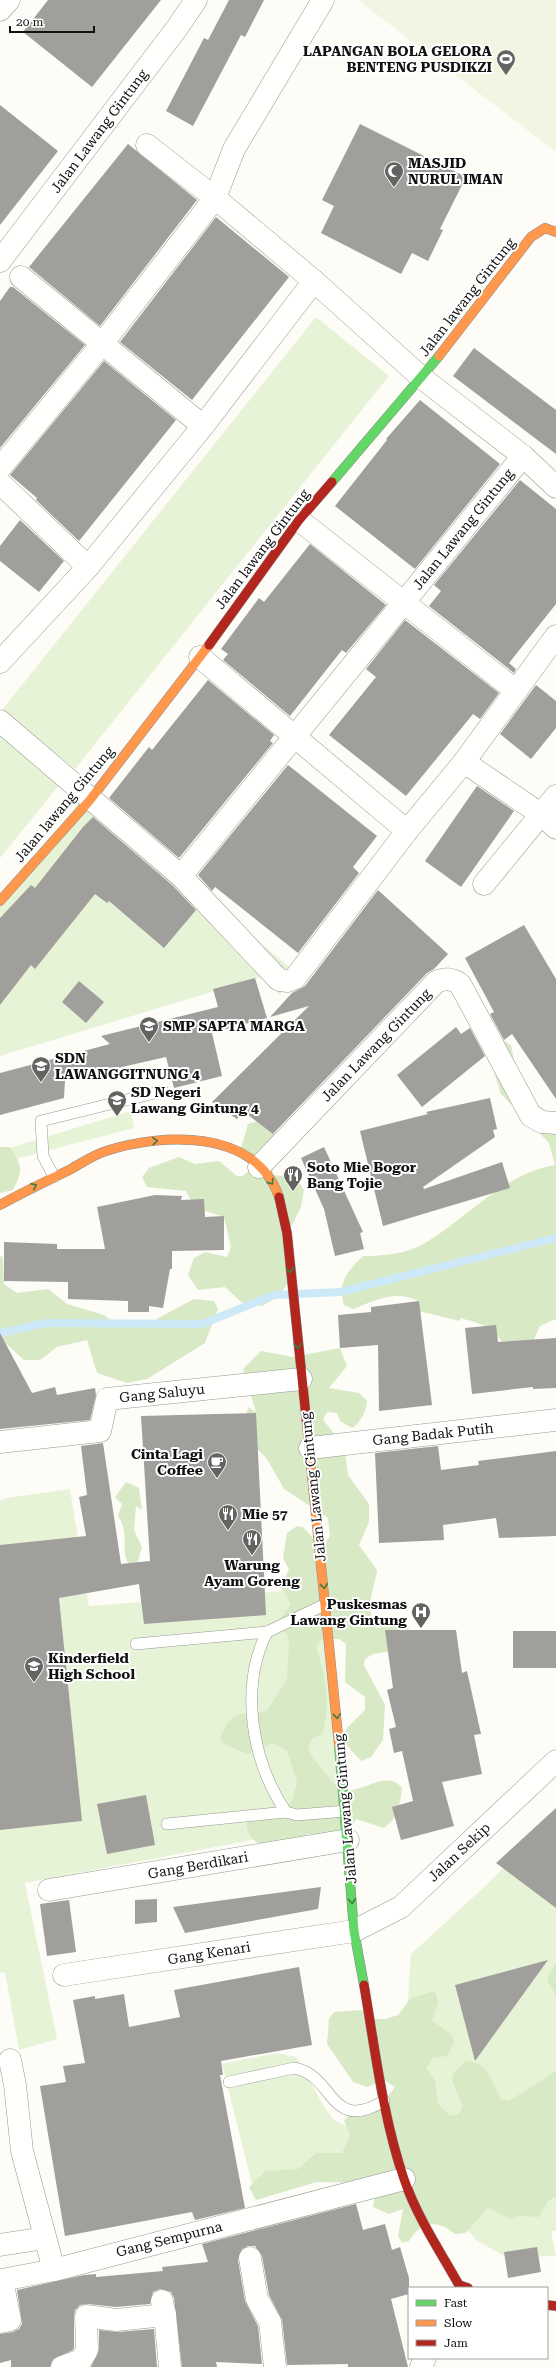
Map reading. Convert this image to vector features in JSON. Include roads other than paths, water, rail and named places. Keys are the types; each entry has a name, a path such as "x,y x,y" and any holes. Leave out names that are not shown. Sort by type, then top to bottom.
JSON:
{"main road":[{"name":"Jalan lawang Gintung","path":"0,901 90,800 200,656 299,520 422,378 531,237 545,228 556,232"},
{"name":"Jalan Lawang Gintung","path":"0,1205 105,1151 138,1143 176,1139 208,1142 232,1148 259,1167 273,1184 288,1233 301,1379 310,1448 346,1811 354,1931 384,2101 404,2179 418,2212 461,2287"}],"street":[{"path":"0,10 9,0"},
{"name":"Jalan Lawang Gintung","path":"0,261 177,28 196,0"},
{"path":"0,468 102,344 214,198 234,149 324,0"},
{"name":"Jalan Lawang Gintung","path":"147,145 214,198 314,281 422,378 523,456 556,487"},
{"path":"21,277 203,426"},
{"path":"0,662 88,567 203,426 314,281"},
{"name":"Jalan Lawang Gintung","path":"181,876 523,456"},
{"path":"0,483 88,567"},
{"name":"Jalan Lawang Gintung","path":"299,520 515,690"},
{"name":"Jalan Lawang Gintung","path":"0,721 90,800 181,876 279,980 288,981 295,978 407,831 464,762 515,690 553,648"},
{"path":"200,656 407,831"},
{"path":"464,762 549,822"},
{"path":"484,884 549,822 556,796"},
{"name":"Jalan Lawang Gintung","path":"259,1167 436,982 444,979 453,980 460,984 531,1116 542,1122 556,1123"},
{"name":"Gang Saluyu","path":"0,1442 100,1431 107,1399 301,1379"},
{"name":"Gang Badak Putih","path":"310,1448 556,1420"},
{"name":"Jalan Sekip","path":"354,1931 401,1906 556,1761"},
{"name":"Gang Berdikari","path":"49,1890 348,1840"},
{"name":"Gang Kenari","path":"64,1975 354,1931"},
{"path":"10,2060 22,2151 54,2270"},
{"name":"Gang Sempurna","path":"0,2322 10,2320 2,2280 54,2270 404,2179"},
{"path":"0,2245 45,2238"},
{"path":"250,2258 257,2299 270,2322 275,2367"},
{"path":"62,2367 81,2360 87,2350 86,2316 116,2320 163,2308 170,2367"}],"lane":[{"path":"54,1177 44,1156 41,1121 163,1091"},
{"path":"136,1644 267,1632 326,1604"},
{"path":"267,1632 254,1669 254,1732 269,1782 286,1812"},
{"path":"167,1824 286,1812 297,1815 346,1811"},
{"path":"229,2082 294,2068 305,2070 314,2076 334,2101 346,2109 360,2112 384,2101"}],"waterway":[{"path":"0,1333 46,1323 202,1324 274,1295 340,1292 556,1238"}],"place":[{"name":"LAPANGAN BOLA GELORA BENTENG PUSDIKZI","path":"506,76"},
{"name":"MASJID NURUL IMAN","path":"394,188"},
{"name":"SMP SAPTA MARGA","path":"149,1043"},
{"name":"SDN LAWANGGITNUNG 4","path":"41,1083"},
{"name":"SD Negeri Lawang Gintung 4","path":"117,1117"},
{"name":"Soto Mie Bogor Bang Tojie","path":"293,1192"},
{"name":"Cinta Lagi Coffee","path":"217,1479"},
{"name":"Mie 57","path":"228,1531"},
{"name":"Warung Ayam Goreng","path":"252,1556"},
{"name":"Puskesmas Lawang Gintung","path":"421,1629"},
{"name":"Kinderfield High School","path":"34,1683"}]}
